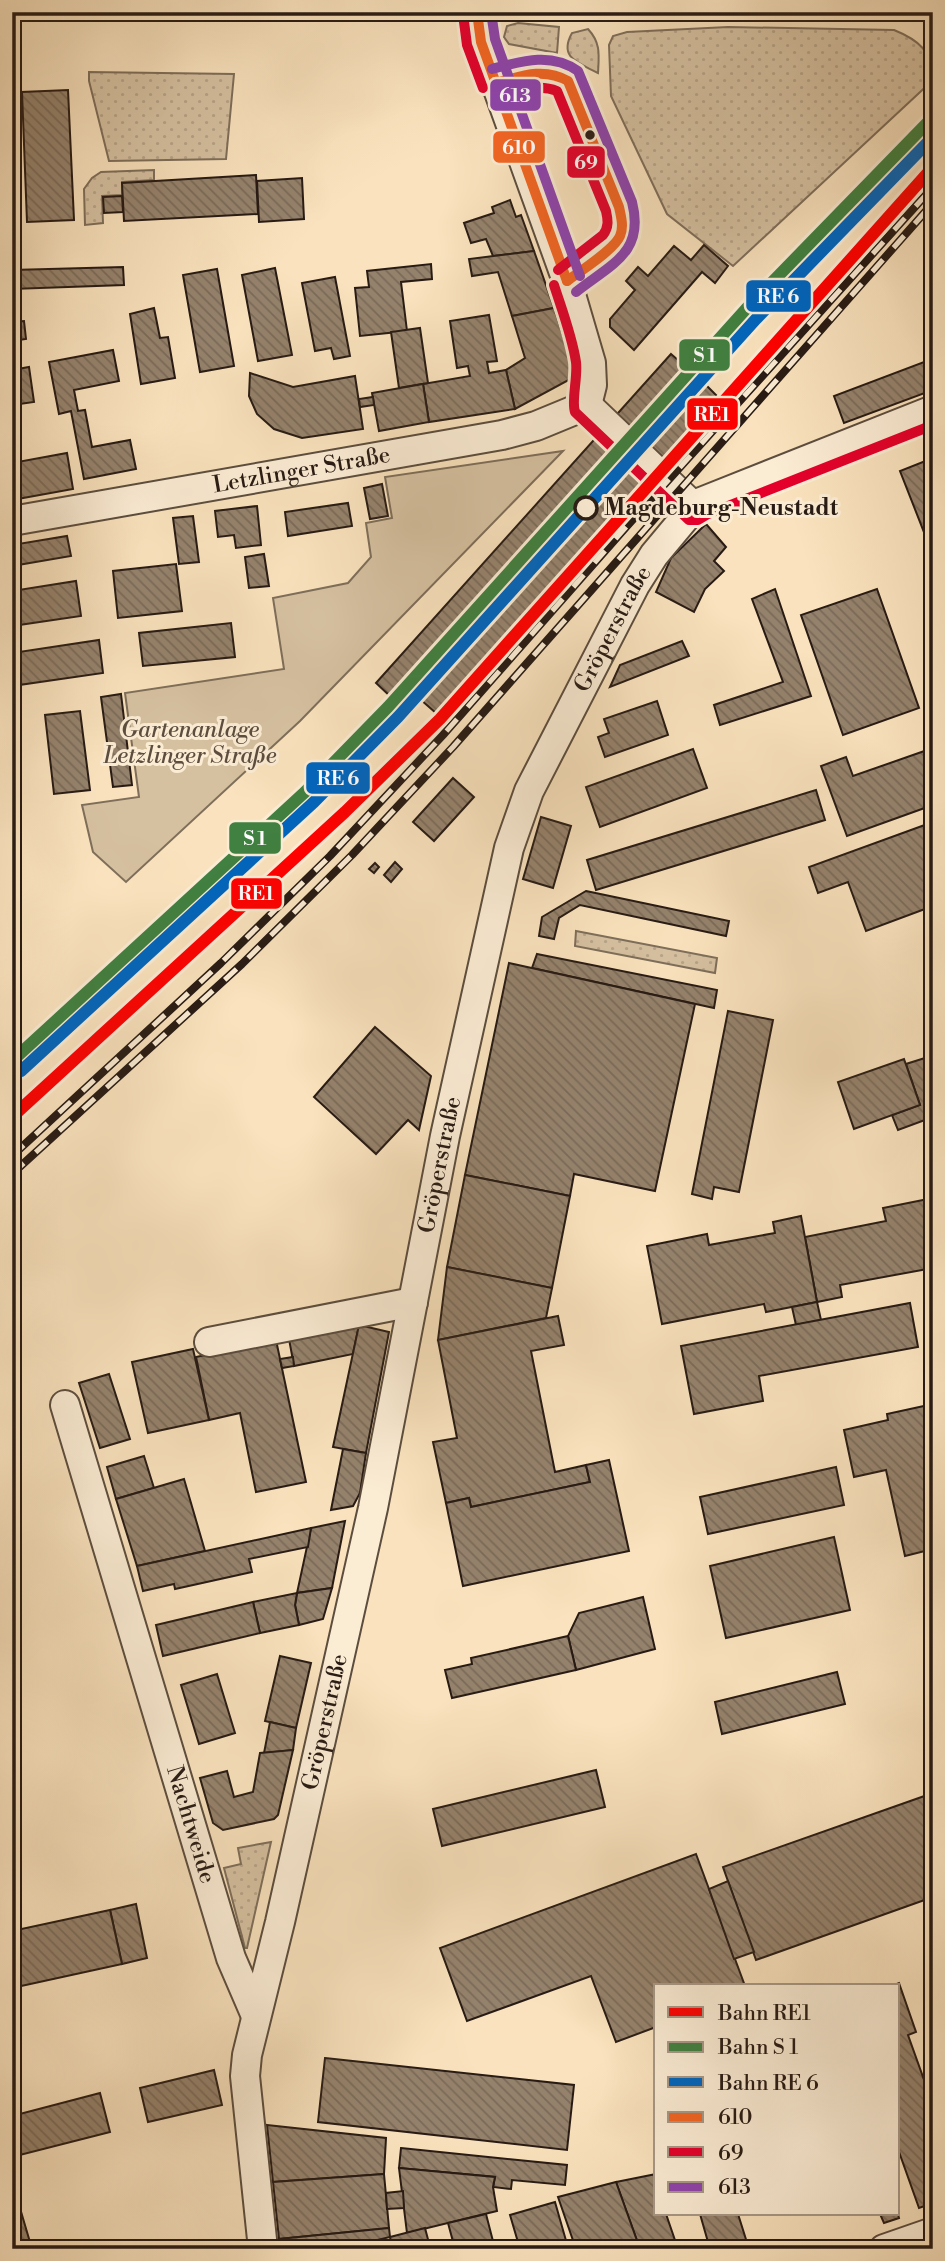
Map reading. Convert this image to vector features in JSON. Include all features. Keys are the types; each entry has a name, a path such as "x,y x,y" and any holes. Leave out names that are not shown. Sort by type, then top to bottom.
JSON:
{"street":[{"path":"477,12 481,42 567,281 591,363 592,385 587,405 694,507 933,411"},
{"name":"Letzlinger Straße","path":"12,521 502,435 536,426 587,405"},
{"name":"Gröperstraße","path":"256,2016 373,1508 448,1123 503,875 519,816 635,585 654,555 694,507"},
{"path":"209,1342 413,1302"},
{"name":"Nachtweide","path":"65,1405 231,1958 256,2016"},
{"path":"256,2016 244,2076 263,2249"},
{"path":"884,2249 933,2232"}],"green space":[{"path":"518,23 559,27 557,53 509,44 504,37 507,26"},
{"path":"728,27 894,30 911,38 923,48 930,62 933,80 733,266 667,214 611,96 609,45 613,36 627,32"},
{"path":"588,29 597,44 598,73 573,59 567,48 572,33"},
{"path":"89,72 234,74 226,159 109,161"},
{"path":"154,170 154,180 122,182 122,195 102,196 103,223 85,225 84,189 92,178 101,172"},
{"name":"Gartenanlage Letzlinger Straße","path":"563,451 300,721 126,882 93,852 82,805 139,797 125,693 284,669 273,598 348,583 371,557 366,523 392,518 385,477"},
{"path":"576,931 717,958 715,973 575,946"},
{"path":"271,1842 245,1948 224,1868 241,1864 238,1848"}],"building":[{"path":"68,90 74,220 27,222 22,92"},
{"path":"256,175 258,214 124,221 122,183"},
{"path":"302,178 304,219 259,222 257,181"},
{"path":"122,196 123,212 104,213 103,197"},
{"path":"510,200 516,217 521,215 534,251 493,256 486,239 471,243 464,223 494,213 492,207"},
{"path":"704,245 728,266 715,283 702,272 634,350 610,327 610,319 635,290 626,281 638,267 648,276 674,246 691,260"},
{"path":"534,251 554,308 512,316 498,272 472,276 469,259"},
{"path":"431,264 432,279 401,282 407,331 360,336 355,288 369,287 367,271"},
{"path":"123,267 124,285 12,289 12,270"},
{"path":"275,268 292,355 258,361 242,275"},
{"path":"217,269 234,366 200,372 183,275"},
{"path":"335,277 350,356 334,359 331,348 315,351 302,283"},
{"path":"154,308 160,338 168,337 175,378 141,384 130,314"},
{"path":"554,308 576,376 515,409 506,370 525,358 512,316"},
{"path":"489,315 497,361 487,362 489,373 506,370 515,409 429,422 423,384 470,376 468,366 457,368 450,321"},
{"path":"24,321 26,339 12,341 12,322"},
{"path":"420,328 428,383 399,388 391,332"},
{"path":"113,350 119,381 74,390 78,411 85,410 92,447 130,440 136,469 84,479 71,411 59,414 49,362"},
{"path":"671,354 686,367 391,697 376,683"},
{"path":"924,362 933,390 844,423 834,396"},
{"path":"29,367 34,402 12,405 12,370"},
{"path":"250,373 293,387 355,376 363,429 302,438 274,429 257,414 249,396"},
{"path":"423,384 429,422 379,431 372,393"},
{"path":"706,385 718,397 436,713 421,700"},
{"path":"373,397 374,405 360,407 359,399"},
{"path":"67,453 73,489 12,500 12,463"},
{"path":"933,458 933,543 929,545 900,471"},
{"path":"382,484 388,516 370,519 364,488"},
{"path":"348,503 352,526 288,536 285,512"},
{"path":"257,506 261,545 236,548 234,535 218,537 215,511"},
{"path":"193,516 199,562 179,564 173,518"},
{"path":"706,524 726,547 714,561 724,571 705,589 694,612 656,592 671,558"},
{"path":"67,536 71,556 12,566 12,545"},
{"path":"264,554 269,586 249,588 245,557"},
{"path":"176,564 182,611 118,618 113,571"},
{"path":"76,581 81,616 12,626 12,591"},
{"path":"775,589 811,696 720,725 714,705 783,682 752,599"},
{"path":"877,589 919,708 843,735 801,615"},
{"path":"231,623 235,657 143,666 139,633"},
{"path":"99,640 103,673 12,686 12,653"},
{"path":"682,641 689,656 610,687 620,665"},
{"path":"121,694 132,785 113,787 101,697"},
{"path":"657,701 668,735 605,757 598,737 609,733 604,719"},
{"path":"80,711 90,790 54,794 45,715"},
{"path":"933,748 933,805 847,836 821,766 846,757 853,776"},
{"path":"693,749 707,788 600,827 586,787"},
{"path":"453,778 474,797 434,841 413,822"},
{"path":"816,790 825,820 596,890 587,860"},
{"path":"541,817 571,826 553,888 523,879"},
{"path":"933,822 933,906 866,931 848,882 818,893 809,867"},
{"path":"395,862 402,869 391,882 384,875"},
{"path":"375,863 379,867 374,873 369,869"},
{"path":"586,891 729,921 726,936 580,905 559,918 554,939 539,936 542,917"},
{"path":"537,954 717,990 714,1008 532,968"},
{"path":"509,963 695,1004 655,1191 574,1174 570,1196 465,1175"},
{"path":"728,1011 773,1020 739,1192 714,1187 712,1199 692,1194"},
{"path":"375,1027 431,1076 419,1130 408,1120 376,1154 314,1097"},
{"path":"928,1057 933,1071 933,1117 898,1130 892,1115 920,1105 906,1064"},
{"path":"904,1059 920,1105 854,1129 838,1082"},
{"path":"465,1175 570,1196 552,1288 447,1267"},
{"path":"933,1198 933,1268 840,1285 842,1297 817,1302 805,1237 886,1221 883,1208"},
{"path":"801,1216 817,1302 766,1312 764,1304 662,1324 647,1246 707,1234 709,1245 775,1233 773,1222"},
{"path":"447,1267 552,1288 546,1318 438,1340"},
{"path":"817,1302 821,1320 796,1325 792,1307"},
{"path":"910,1303 918,1347 759,1376 763,1401 694,1414 681,1346"},
{"path":"558,1316 564,1345 531,1351 555,1472 586,1465 590,1482 471,1507 469,1498 446,1503 433,1442 457,1438 438,1340"},
{"path":"359,1325 353,1354 294,1366 289,1339"},
{"path":"359,1325 389,1332 366,1453 333,1447"},
{"path":"276,1340 306,1482 256,1492 240,1413 209,1420 196,1357"},
{"path":"193,1349 209,1420 148,1433 132,1362"},
{"path":"293,1357 294,1366 282,1368 280,1359"},
{"path":"109,1374 130,1439 100,1448 79,1383"},
{"path":"933,1404 933,1549 905,1556 886,1470 854,1477 844,1430 888,1420 887,1414"},
{"path":"343,1449 366,1453 360,1493 353,1506 331,1510"},
{"path":"144,1456 154,1488 116,1499 107,1467"},
{"path":"609,1460 629,1551 463,1586 446,1503 469,1498 471,1507 590,1482 586,1465"},
{"path":"836,1467 844,1505 708,1534 700,1497"},
{"path":"184,1479 205,1551 137,1566 116,1499"},
{"path":"345,1521 332,1588 297,1593 311,1528"},
{"path":"311,1528 308,1547 249,1559 252,1572 175,1589 174,1584 143,1591 137,1566"},
{"path":"834,1537 850,1610 726,1638 710,1566"},
{"path":"332,1588 323,1619 299,1625 295,1605 297,1593"},
{"path":"297,1593 295,1605 299,1625 260,1633 253,1602"},
{"path":"643,1597 655,1649 576,1670 568,1636 579,1613"},
{"path":"253,1602 260,1633 163,1656 156,1625"},
{"path":"568,1636 576,1670 452,1698 445,1670 472,1664 471,1658"},
{"path":"280,1656 311,1663 296,1728 265,1721"},
{"path":"837,1672 845,1704 722,1734 715,1702"},
{"path":"217,1674 235,1733 199,1744 181,1685"},
{"path":"270,1722 296,1728 293,1750 264,1753"},
{"path":"293,1750 278,1815 274,1819 223,1830 213,1823 200,1778 227,1771 234,1797 253,1792 260,1753"},
{"path":"596,1770 605,1807 442,1846 433,1809"},
{"path":"933,1793 933,1897 756,1960 723,1867"},
{"path":"696,1854 744,1984 654,1984 654,2028 616,2042 591,1976 467,2021 440,1948"},
{"path":"728,1881 754,1952 734,1959 709,1889"},
{"path":"136,1904 147,1958 122,1964 110,1910"},
{"path":"110,1910 122,1964 12,1988 12,1931"},
{"path":"900,1986 916,2032 908,2035 933,2105 933,2203 919,2208 900,2155"},
{"path":"325,2058 574,2085 567,2150 318,2122"},
{"path":"214,2070 222,2105 148,2122 140,2088"},
{"path":"100,2093 110,2132 12,2157 12,2116"},
{"path":"267,2125 386,2138 384,2174 273,2182"},
{"path":"401,2148 567,2165 565,2185 512,2180 511,2189 493,2187 495,2177 399,2168"},
{"path":"399,2168 495,2177 493,2187 497,2211 407,2233"},
{"path":"384,2174 389,2228 279,2239 273,2182"},
{"path":"654,2174 654,2216 667,2216 678,2249 640,2249 616,2182"},
{"path":"12,2181 32,2249 12,2249"},
{"path":"616,2182 640,2249 576,2249 558,2197"},
{"path":"403,2191 404,2208 387,2209 386,2193"},
{"path":"555,2202 567,2244 552,2249 520,2249 510,2215"},
{"path":"486,2214 495,2249 455,2249 448,2223"},
{"path":"701,2216 739,2216 749,2249 710,2249"},
{"path":"881,2216 898,2216 899,2218 884,2223"},
{"path":"389,2228 390,2237 340,2249 279,2249 279,2239"},
{"path":"425,2228 430,2247 392,2249 390,2237"}],"railway":[{"path":"12,1156 221,963 330,856 443,735 627,526 933,187"},
{"path":"12,1174 242,964 352,855 453,747 933,203"}],"rail line":[{"name":"RE1","path":"12,1117 345,812 440,719 933,167"}],"transit line":[{"name":"610","path":"477,12 481,42 567,281"},
{"name":"613","path":"491,12 495,39 580,276"},
{"name":"69","path":"463,14 467,45 483,88"},
{"name":"613","path":"492,69 525,61 547,60 568,65 578,71 632,202 634,234 629,246 613,265 576,292"},
{"name":"610","path":"496,83 541,74 550,74 568,81 619,207 622,229 617,242 567,281"},
{"name":"69","path":"500,97 535,88 557,91 606,211 608,223 603,235 558,270"},
{"path":"12,1061 305,792 388,707 746,309 933,117"},
{"path":"21,1071 314,802 398,717 756,319 933,137"},
{"name":"69","path":"554,285 576,362 575,412 689,520 698,520 933,425"}],"place":[{"name":"Magdeburg-Neustadt","path":"586,508"}]}
